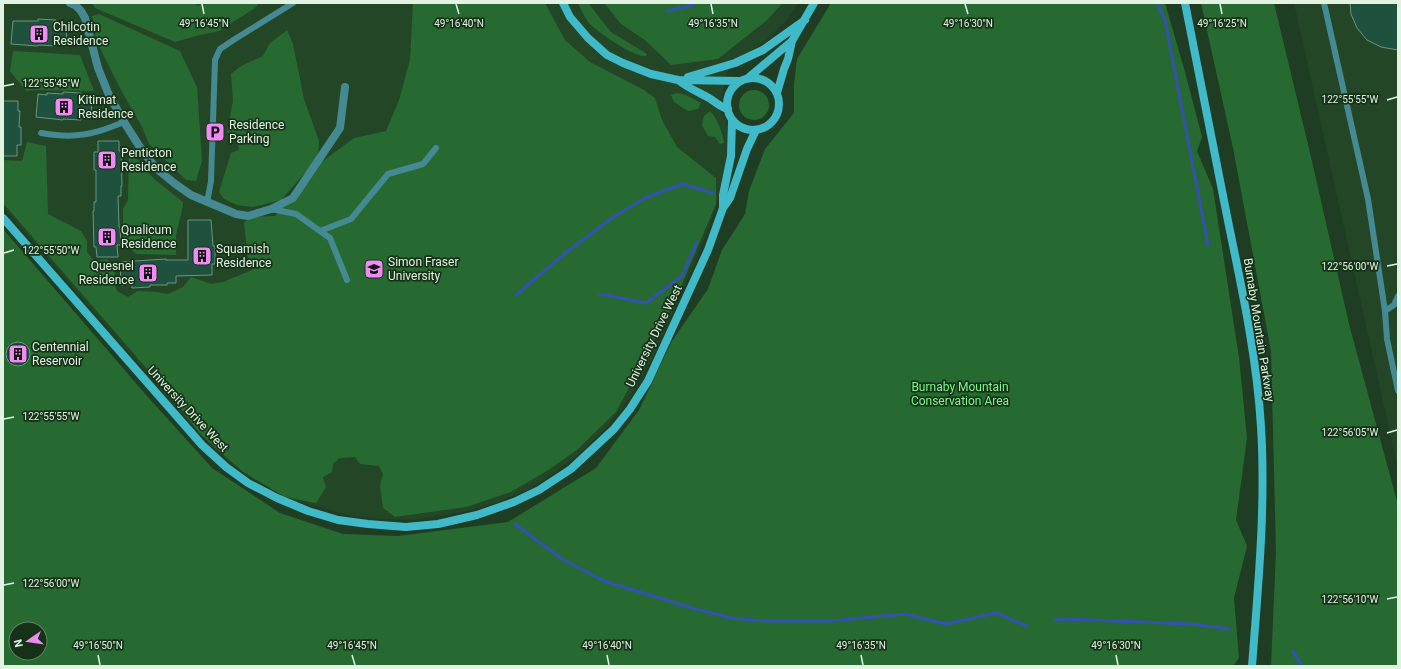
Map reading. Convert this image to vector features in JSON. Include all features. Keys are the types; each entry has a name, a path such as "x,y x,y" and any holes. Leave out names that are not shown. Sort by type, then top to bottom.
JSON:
{"street":[{"path":"70,3 75,5 85,18 98,68 124,122 140,147 157,169 191,195 236,214 248,216 271,209 293,198 340,128 345,87"},
{"path":"563,3 570,18 588,38 607,55 651,74 678,80 744,79 757,77 765,80 772,85 777,92 779,105 776,117 768,126 756,130 743,129 732,120 728,109 729,93 734,86 744,79 792,41"},
{"path":"777,92 788,59 792,41 814,3"},
{"name":"Burnaby Mountain Parkway","path":"1185,3 1239,275 1256,379 1261,427 1261,534 1252,666"},
{"path":"678,80 735,63 763,50 805,20"},
{"path":"678,80 721,107 728,109"},
{"name":"University Drive West","path":"723,208 723,195 731,156 732,120"},
{"name":"University Drive West","path":"3,218 202,445 226,467 248,482 277,498 308,511 338,520 406,527 438,524 464,518 514,502 539,490 571,469 614,429 630,409 648,381 708,250 723,208 730,198 756,130"}],"lane":[{"path":"1324,3 1368,199 1385,311 1387,339 1398,391"},
{"path":"207,203 211,181 215,60 220,50 225,46 292,4"},
{"path":"41,133 67,136 79,135 103,130 124,122"},
{"path":"320,231 351,219 388,174 422,164 436,148"},
{"path":"271,209 296,214 330,238 347,280"},
{"path":"1385,311 1394,305 1398,296"}],"shaded area":[{"name":"Simon Fraser University","path":"3,3 798,3 786,21 764,42 747,53 730,61 719,110 726,119 728,151 725,173 716,207 700,251 652,359 626,403 604,430 578,455 527,490 496,503 459,513 412,520 352,516 289,499 253,479 230,463 195,429 3,207"},
{"path":"1294,3 1398,3 1398,469"}],"green space":[{"path":"94,3 193,3 199,6 199,3 259,3 255,8 219,31 175,42 95,8 93,5"},
{"name":"Simon Fraser University","path":"413,3 545,3 565,40 590,62 644,90 655,98 662,120 677,147 716,178 716,204 674,303 616,412 578,449 550,469 511,492 466,507 395,517 383,508 380,486 383,474 379,466 360,464 355,457 340,458 333,464 332,472 323,477 326,487 316,503 285,497 243,472 201,435 174,400 3,203 3,160 22,161 27,142 46,146 48,214 81,231 87,241 87,252 94,261 107,259 115,266 115,285 117,291 128,297 138,291 168,294 183,287 191,277 211,284 223,282 252,270 255,265 248,258 244,222 254,217 275,216 312,169 354,138 386,131 399,100 410,60"},
{"path":"578,3 588,3 611,32 647,54 646,56 641,56 626,49 601,33 588,22"},
{"path":"604,3 783,3 766,21 718,59 671,65 646,41 621,24"},
{"name":"Burnaby Mountain Conservation Area","path":"831,3 1165,3 1202,137 1197,151 1213,189 1239,358 1247,438 1236,520 1247,546 1234,598 1239,658 1233,666 3,666 3,229 147,396 212,468 280,513 343,534 398,536 508,522 596,468 639,410 672,341 708,289 722,250 745,214 749,191 765,149 794,113 794,84 797,59"},
{"path":"1201,3 1274,3 1349,324 1398,505 1398,666 1271,666 1276,551 1271,351 1233,148"},
{"path":"99,14 180,51 197,87 202,161 196,181 186,180 149,144 142,127 121,90 96,40 92,16"},
{"path":"287,30 293,44 304,99 319,141 318,158 281,200 253,207 237,205 224,199 219,192 231,153 239,150 237,141 227,132 233,101 231,74 241,66 263,56 270,43"},
{"path":"13,51 80,55 94,91 26,91 10,71"},
{"path":"754,90 765,94 769,105 765,116 754,120 743,116 739,105 743,94"},
{"path":"677,93 686,95 701,103 698,109 688,111 674,102 671,95"},
{"path":"710,111 719,126 724,143 720,144 715,137 708,136 702,125 704,116"},
{"path":"129,150 153,178 183,202 176,235 176,255 137,254 128,247 123,239 123,209 128,200"}],"building":[{"path":"1350,3 1398,3 1398,50 1381,47 1367,40 1357,28 1351,14"},
{"name":"Chilcotin Residence","path":"38,19 56,20 56,23 67,24 66,45 56,44 56,46 38,46 11,44 13,21 38,21"},
{"name":"Kitimat Residence","path":"63,92 81,93 81,96 92,97 91,118 81,118 81,120 63,120 36,117 38,94 63,94"},
{"path":"3,101 18,101 18,111 20,111 19,127 21,127 21,145 17,145 17,156 3,156"},
{"path":"98,141 119,141 119,151 121,151 122,186 121,196 118,196 121,245 117,245 118,257 97,257 96,247 94,247 93,211 94,202 96,202 96,170 94,170 94,152 98,152"},
{"path":"188,220 211,220 213,246 215,246 215,264 212,264 212,275 176,276 176,283 167,283 167,285 150,285 150,287 132,288 132,284 121,285 120,262 166,259 188,260"},
{"name":"Centennial Reservoir","path":"18,342 23,343 29,349 29,359 23,365 18,366 13,365 7,359 6,354 7,349 13,343"}],"waterway":[{"path":"667,11 693,5 695,3"},
{"path":"1157,3 1165,20 1208,245"},
{"path":"516,295 564,254 612,218 645,198 682,184 713,193"},
{"path":"600,294 646,303 682,276 697,242"},
{"path":"515,524 562,559 604,581 692,608 731,618 765,621 831,621 905,614 946,624 996,613 1027,626"},
{"path":"1056,620 1064,619 1191,624 1230,629"},
{"path":"1293,651 1302,666"}],"place":[{"name":"Chilcotin Residence","path":"39,34"},
{"name":"Kitimat Residence","path":"64,107"},
{"name":"Residence Parking","path":"215,132"},
{"name":"Penticton Residence","path":"107,160"},
{"name":"Qualicum Residence","path":"107,237"},
{"name":"Squamish Residence","path":"202,256"},
{"name":"Simon Fraser University","path":"374,269"},
{"name":"Quesnel Residence","path":"148,273"},
{"name":"Centennial Reservoir","path":"18,354"}]}
